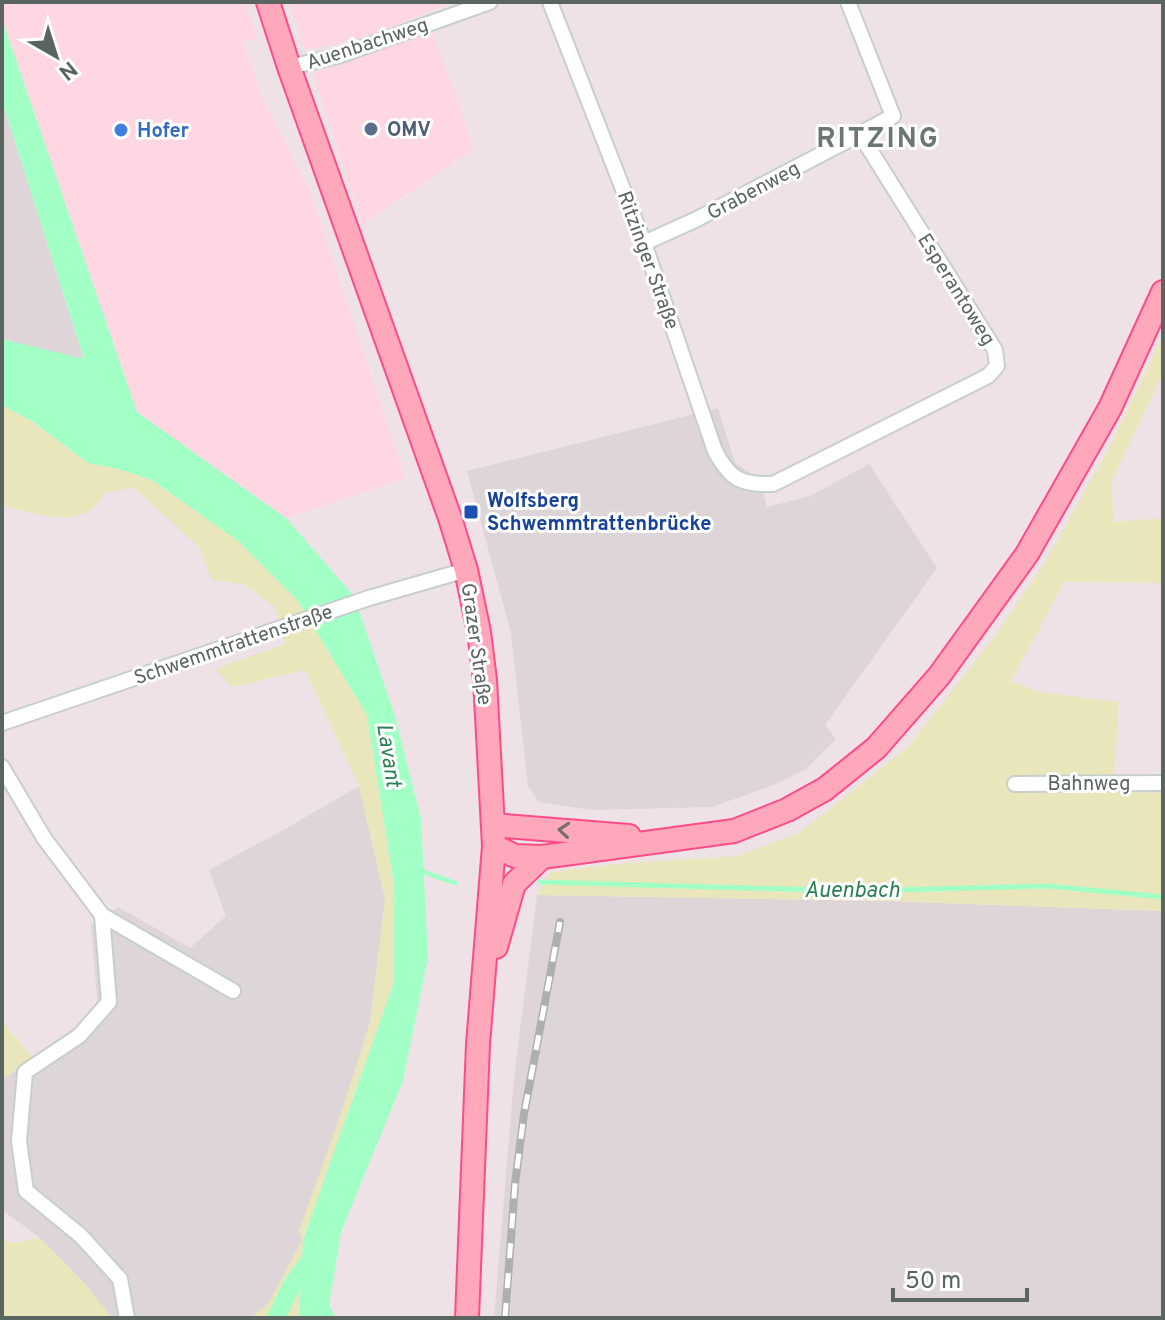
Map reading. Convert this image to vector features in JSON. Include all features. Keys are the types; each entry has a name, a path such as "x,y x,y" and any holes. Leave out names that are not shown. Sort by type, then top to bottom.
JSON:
{"main road":[{"name":"Grazer Straße","path":"268,2 450,518 466,570 479,632 485,680 493,835 476,1074 467,1318"},
{"path":"493,835 515,856 542,857 734,831 787,810 825,789 876,748 939,676 1027,554 1110,408 1163,292"},
{"path":"493,835 670,839"},
{"path":"483,991 514,884 542,857"}],"street":[{"name":"Auenbachweg","path":"289,67 338,56 490,2"},
{"name":"Ritzinger Straße","path":"550,2 644,243 715,451 725,469 737,480 752,485 773,484"},
{"path":"848,2 893,116 860,134"},
{"name":"Grabenweg","path":"644,243 695,220 860,134"},
{"name":"Esperantoweg","path":"773,484 988,376 997,366 995,350 860,134"},
{"name":"Schwemmtrattenstraße","path":"2,723 369,598 466,570"},
{"path":"2,767 44,838 102,915 233,991"},
{"name":"Bahnweg","path":"1015,784 1163,783"},
{"path":"102,915 109,1002 79,1036 25,1072 19,1141 26,1191 81,1236 120,1279 127,1318"}],"shaded area":[{"path":"2,2 245,2 257,37 243,43 265,104 310,192 406,478 286,518 137,412 2,19"},
{"path":"289,2 452,2 370,36 305,50"},
{"path":"433,32 474,149 362,225 313,72"},
{"path":"2,101 84,360 2,339"},
{"path":"1163,335 1163,373 1111,483 1114,522 1163,518 1163,583 1064,582 1011,681 1039,692 1119,702 1113,792 1163,793 1163,911 883,901 537,895 551,872 626,863 737,856 799,833 908,747 995,636 1046,561 1111,444"},
{"path":"2,405 33,422 88,463 152,480 238,541 297,600 367,715 393,879 393,985 303,1240 299,1318 250,1318 268,1304 302,1240 299,1231 370,1022 385,899 359,786 305,670 232,687 215,669 285,644 275,607 243,584 212,580 199,547 134,488 105,492 97,505 73,517 44,516 2,505"},
{"path":"718,408 735,463 759,479 767,507 810,496 869,464 937,568 825,725 836,739 806,769 774,785 712,807 591,810 539,802 528,786 511,633 467,471"},
{"path":"359,786 385,899 370,1022 303,1240 268,1304 250,1318 112,1318 86,1285 40,1238 2,1210 2,1079 34,1059 98,1009 91,925 118,907 190,948 226,916 209,870"},
{"path":"537,895 883,901 1163,911 1163,1318 494,1318 514,1078"},
{"path":"2,1021 34,1059 2,1079"},
{"path":"40,1238 86,1285 112,1318 2,1318 2,1239 12,1243"}],"water":[{"name":"Lavant","path":"2,19 137,412 286,518 354,596 395,716 421,819 428,957 403,1081 341,1232 329,1305 336,1318 299,1318 303,1240 393,985 393,879 367,715 297,600 238,541 152,480 88,463 33,422 2,405 2,339 84,359 2,101"}],"waterway":[{"name":"Auenbach","path":"418,870 455,883"},
{"name":"Auenbach","path":"540,882 855,891 1048,886 1163,897"},
{"path":"276,1318 293,1283 314,1256"}],"railway":[{"path":"505,1318 515,1184 524,1114 560,922"}],"place":[{"name":"OMV","path":"371,129"},
{"name":"Hofer","path":"121,130"},
{"name":"Wolfsberg Schwemmtrattenbrücke","path":"471,512"}],"district":[{"name":"RITZING","path":"878,137"}]}
